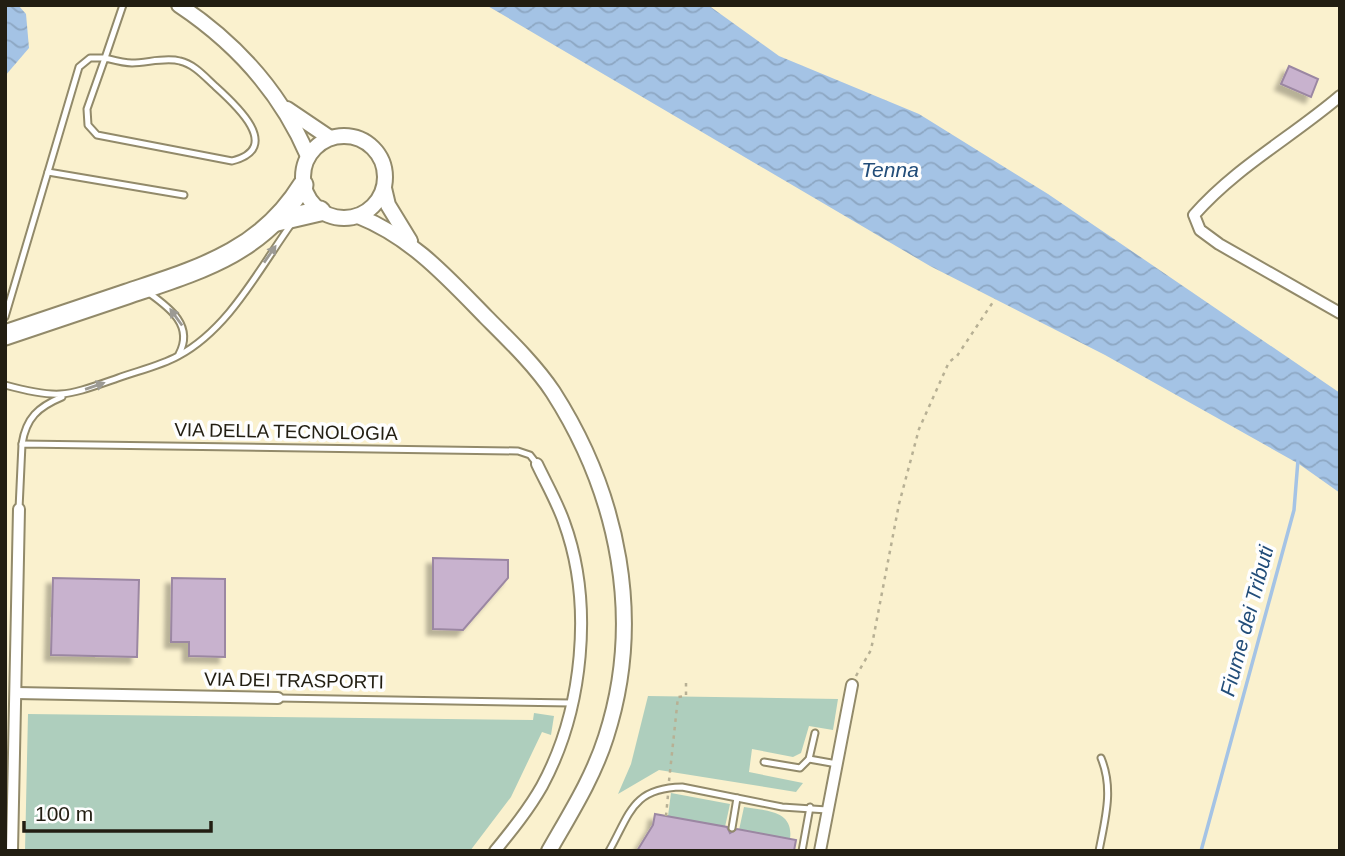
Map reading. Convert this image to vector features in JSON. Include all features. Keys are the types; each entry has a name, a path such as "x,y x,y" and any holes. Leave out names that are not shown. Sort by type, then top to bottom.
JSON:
{"highway":[{"path":"5,335 208,267 242,248 277,221 303,185"},
{"path":"277,221 320,211"}],"main road":[{"path":"179,5 221,36 285,107 330,138 355,137 376,151 386,175 379,200 358,216 345,219 320,211 312,204 303,185 308,156 285,107"},
{"path":"308,156 330,138"},
{"path":"384,187 388,205 413,245"},
{"path":"358,216 384,227 413,245 506,337 551,390 578,435 603,493 620,562 626,619 621,678 601,750 580,798 549,851"}],"street":[{"path":"1340,96 1311,121 1254,160 1211,195 1194,215 1200,230 1219,244 1340,313"},
{"name":"VIA DELLA TECNOLOGIA","path":"495,851 542,785 560,743 579,663 580,614 565,523 537,464"},
{"path":"12,851 19,509"},
{"path":"820,851 852,685"},
{"name":"VIA DEI TRASPORTI","path":"16,692 278,698"}],"lane":[{"path":"5,317 79,67 90,58 105,58 130,63 180,60 192,66 236,105 250,123 255,138 252,149 244,158 232,161 97,135 88,125 87,109 105,58 123,5"},
{"path":"48,172 184,195"},
{"path":"19,509 24,428 33,414 45,404 65,396 177,357 206,337 230,310 298,215"},
{"path":"143,289 171,309 181,323 183,346 177,357"},
{"path":"5,385 39,394 65,396"},
{"name":"VIA DELLA TECNOLOGIA","path":"22,444 518,451 530,455 537,464"},
{"name":"VIA DEI TRASPORTI","path":"278,698 571,703"},
{"path":"764,762 800,768 808,758 815,733"},
{"path":"808,758 837,764"},
{"path":"1099,851 1109,789 1101,758"},
{"path":"609,851 630,809 654,791 669,788 782,807 828,810"},
{"path":"732,828 737,798"},
{"path":"802,851 810,807"}],"path":[{"path":"852,685 871,650 899,503 919,429 948,362 957,356 995,299"},
{"path":"666,816 678,697 686,695 686,679"}],"green space":[{"path":"648,696 838,699 833,730 809,726 801,753 793,757 752,749 749,772 803,783 796,792 659,770 618,794 631,764"},
{"path":"534,713 554,716 551,735 542,732 511,797 470,851 25,851 28,714 533,720"},
{"path":"671,793 730,804 725,827 668,816"},
{"path":"744,807 769,811 783,817 788,822 790,839 739,830"}],"water":[{"path":"5,5 18,5 26,14 29,48 5,76"},
{"name":"Tenna","path":"486,5 708,5 779,56 919,114 1048,194 1340,393 1340,493 1299,464 1105,355 930,266"}],"building":[{"path":"1289,66 1318,79 1311,97 1281,84"},
{"path":"433,558 508,560 508,578 463,630 433,629"},
{"path":"53,578 139,580 137,657 51,655"},
{"path":"172,578 225,579 225,657 189,656 189,642 171,642"},
{"path":"655,814 727,827 730,833 737,829 796,840 794,851 637,851 653,825"}],"waterway":[{"name":"Fiume dei Tributi","path":"1201,851 1294,510 1298,460"}]}
